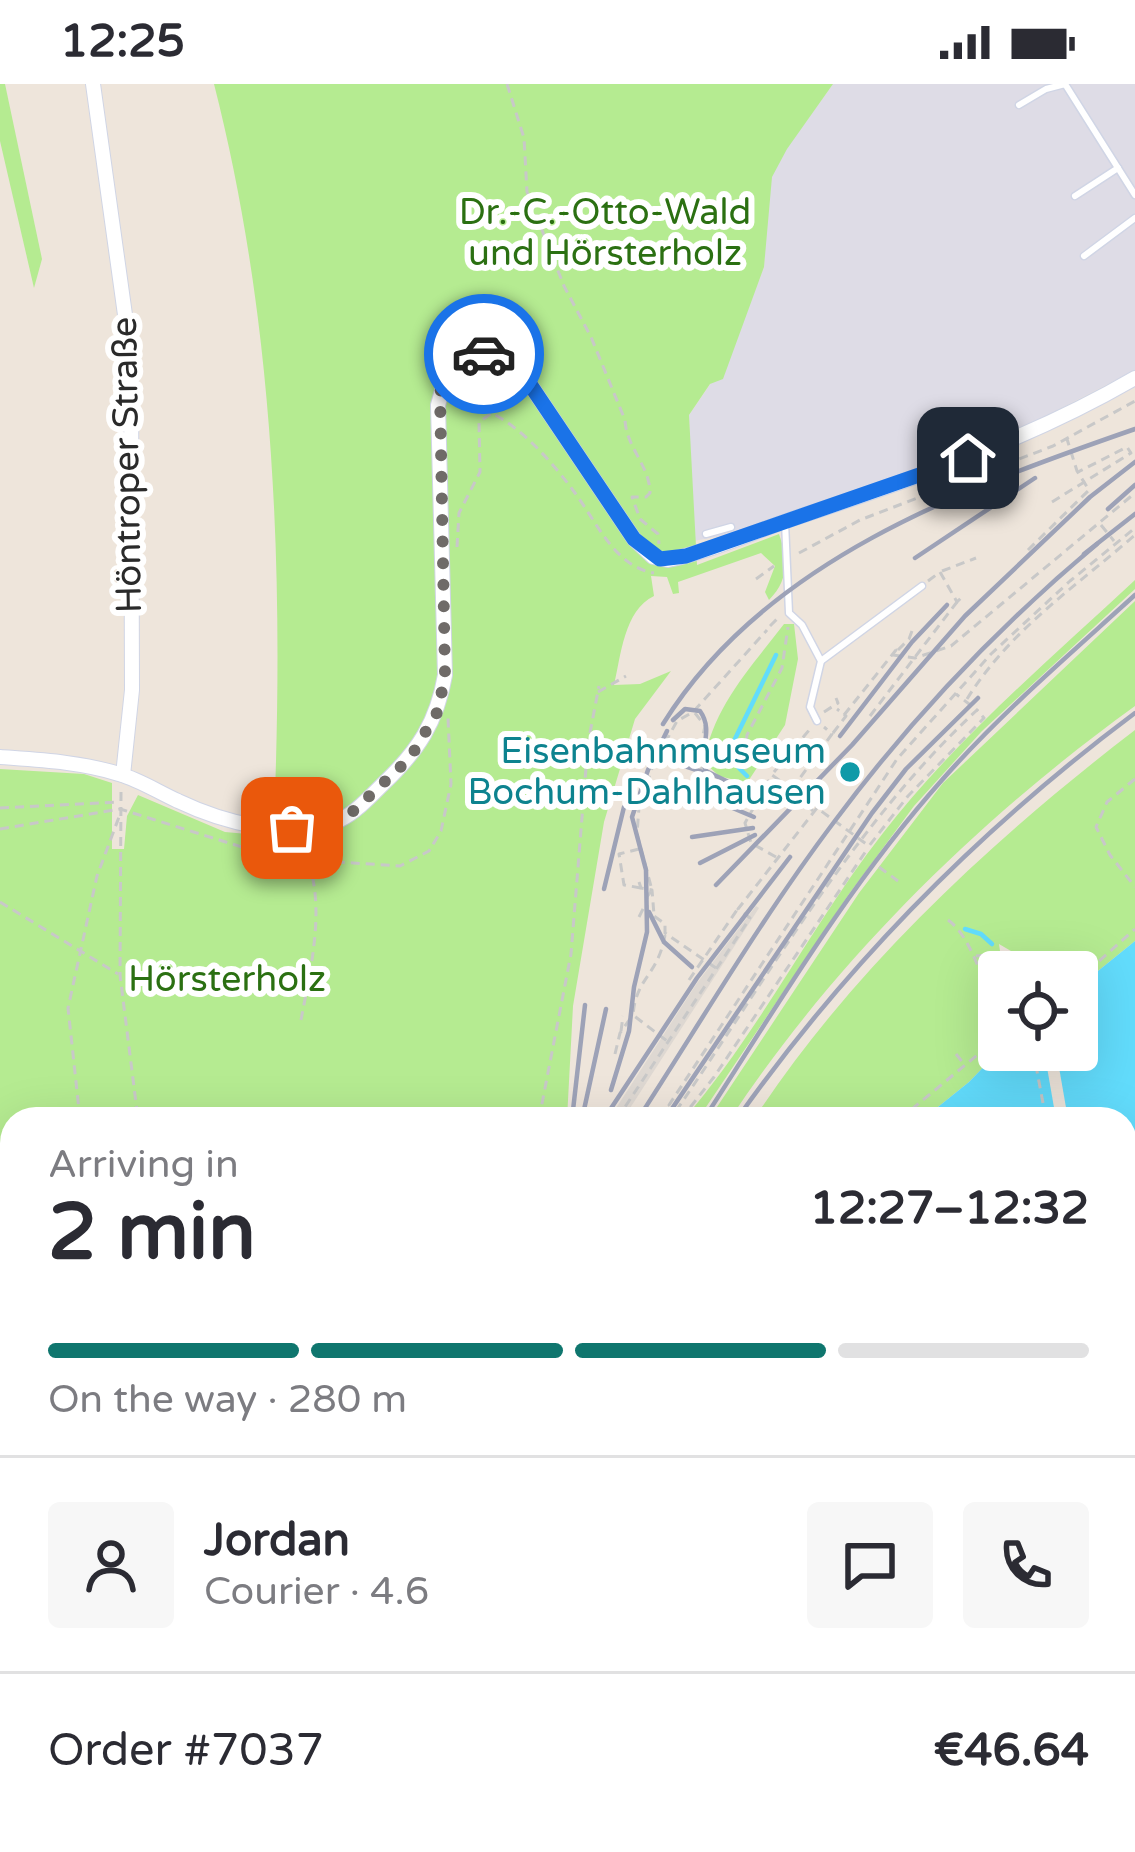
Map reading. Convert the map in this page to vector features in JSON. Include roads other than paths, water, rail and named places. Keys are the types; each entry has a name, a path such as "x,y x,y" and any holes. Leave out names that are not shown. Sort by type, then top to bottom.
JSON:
{"street":[{"name":"Höntroper Straße","path":"94,84 130,358 132,689 123,775"},
{"path":"0,758 60,762 123,775 201,811 273,827 316,827 351,813 410,758 438,711 445,675 438,405 446,373 460,360 485,354 523,374 634,539 660,566 706,536 785,521 1001,445 1135,378"}],"lane":[{"path":"1019,105 1065,84 1135,195"},
{"path":"1075,196 1118,168"},
{"path":"1084,256 1135,218"},
{"path":"785,521 789,613 802,625 821,661"},
{"path":"706,536 731,527"},
{"path":"818,721 810,707 821,661 922,586"}],"water":[{"path":"1135,941 1135,1107 938,1107 980,1071 1098,1071 1098,971"}],"waterway":[{"path":"747,776 735,764 731,747 776,655"},
{"path":"965,929 992,944"}],"railway":[{"path":"663,724 705,667 755,618 811,575 936,506 1135,429"},
{"path":"716,885 852,745 965,616 1090,497 1135,462"},
{"path":"915,558 1035,478"},
{"path":"1108,509 1135,485"},
{"path":"1084,554 1135,514"},
{"path":"646,1107 782,894 863,784 958,675 1097,544"},
{"path":"712,1107 817,945 909,819 988,731 1135,595"},
{"path":"840,736 912,642 947,605"},
{"path":"673,1107 872,813 906,769 978,698"},
{"path":"673,720 685,709 700,711 706,726 706,771 757,796 783,800"},
{"path":"746,1107 824,1006 920,900 1023,803 1135,713"},
{"path":"611,1090 629,1031 647,932 646,870 632,817 667,731"},
{"path":"676,763 711,775"},
{"path":"697,793 754,817"},
{"path":"604,889 624,807"},
{"path":"692,837 753,828"},
{"path":"700,863 755,835"},
{"path":"612,1107 697,978 790,857"},
{"path":"649,912 664,942 692,967"},
{"path":"573,1107 585,1005"},
{"path":"585,1107 606,1009"}],"place":[{"name":"Eisenbahnmuseum Bochum-Dahlhausen","path":"850,772"}],"park label":[{"name":"Dr.-C.-Otto-Wald und Hörsterholz","path":"605,232"},
{"name":"Hörsterholz","path":"227,979"}]}
